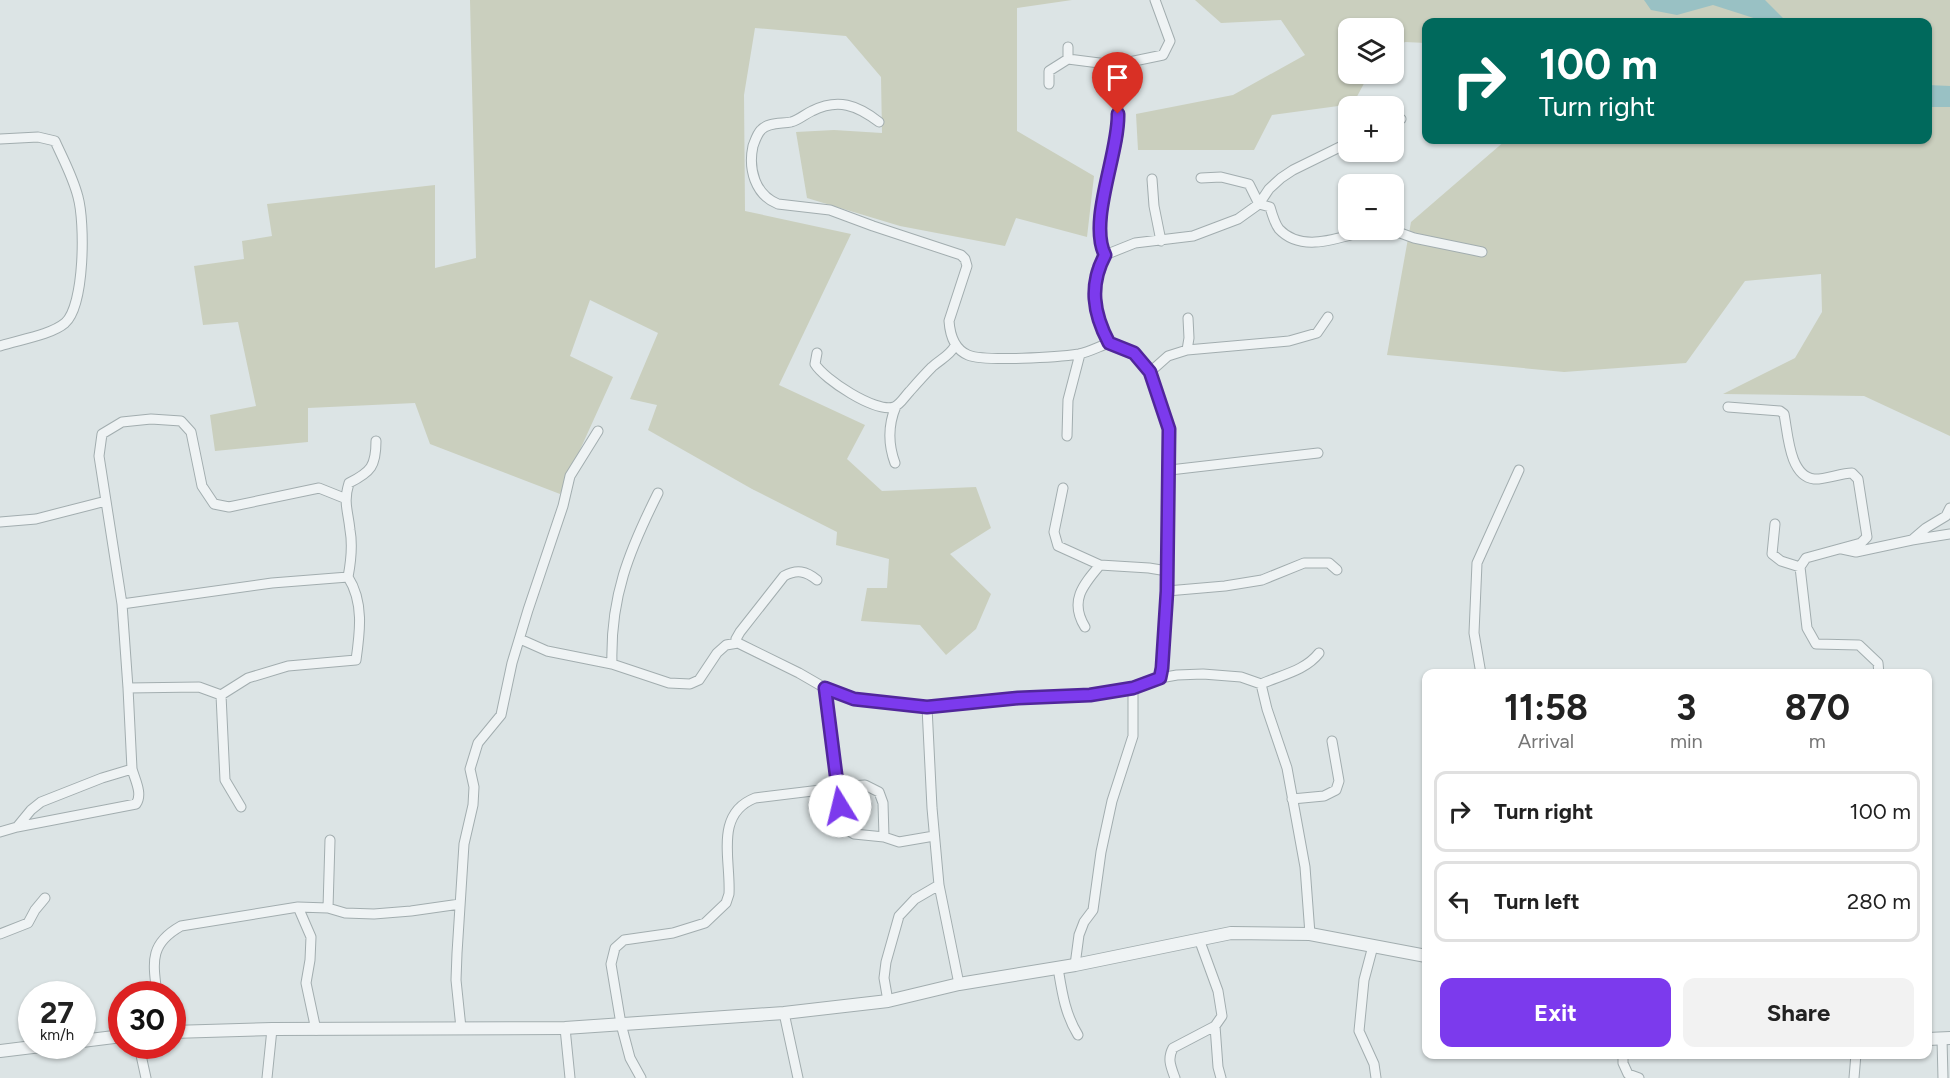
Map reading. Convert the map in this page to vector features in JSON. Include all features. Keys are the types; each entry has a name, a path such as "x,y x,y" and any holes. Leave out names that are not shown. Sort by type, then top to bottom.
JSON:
{"street":[{"path":"1048,84 1049,71 1068,59 1115,65 1163,55 1170,41 1155,0"},
{"path":"1068,47 1068,59"},
{"path":"1105,255 1101,246 1101,219 1118,126 1115,65"},
{"path":"879,122 855,105 838,104 822,106 794,121 767,126 759,131 751,156 755,181 762,193 778,204 837,212 961,255 967,266 949,321 955,346 969,355 1020,358 1080,354 1109,343 1134,353 1150,372 1169,429 1167,591 1160,678"},
{"path":"0,140 38,137 55,141 78,195 83,229 79,296 66,322 51,331 0,346"},
{"path":"1109,343 1098,318 1095,296 1096,271 1105,255 1135,243 1193,236 1238,219 1259,204 1269,189 1281,178 1338,148"},
{"path":"1202,178 1221,177 1249,184 1259,204 1270,207 1278,228 1295,241 1323,242 1338,238"},
{"path":"1152,179 1154,206 1161,241"},
{"path":"1404,234 1482,252"},
{"path":"1150,372 1168,356 1187,350 1289,341 1317,333 1328,317"},
{"path":"1187,350 1188,318"},
{"path":"895,463 891,452 890,426 896,406 933,366 949,356 955,346"},
{"path":"817,353 815,364 838,384 874,404 888,408 896,406"},
{"path":"1067,436 1068,400 1080,354"},
{"path":"1728,407 1780,411 1784,414 1794,463 1802,474 1815,479 1852,473 1858,479 1867,537 1861,543 1806,558 1800,567 1807,628 1816,644 1860,645 1878,663 1879,669"},
{"path":"0,832 136,804 139,799 139,790 132,769 122,604 99,456 102,434 122,422 151,419 181,421 191,432 202,486 214,504 230,507 318,488 344,498"},
{"path":"461,1028 456,980 464,844 473,805 474,787 470,769 478,742 501,715 520,639 563,506 570,476 598,431"},
{"path":"221,695 248,678 288,666 356,660 359,609 353,586 348,577 352,554 344,498 349,483 366,474 376,459 376,441"},
{"path":"1170,470 1318,453"},
{"path":"1480,669 1474,633 1477,563 1519,470"},
{"path":"1063,488 1054,532 1058,546 1100,565 1167,571"},
{"path":"612,664 612,632 621,581 630,550 658,493"},
{"path":"0,522 36,519 106,501"},
{"path":"1912,540 1946,516 1950,508"},
{"path":"1775,524 1772,554 1781,561 1800,567"},
{"path":"1840,549 1856,552 1950,534"},
{"path":"1167,591 1263,580 1304,563 1329,563 1337,570"},
{"path":"1085,627 1080,618 1078,602 1083,585 1100,565"},
{"path":"738,643 736,639 740,632 784,576 792,572 803,571 817,580"},
{"path":"122,604 272,583 348,577"},
{"path":"520,639 547,651 612,664 669,683 690,684 699,680 717,653 726,645 738,643 825,688 854,699 927,707 1018,698 1090,695 1133,688 1160,678 1203,674 1241,677 1261,684 1312,662 1319,653"},
{"path":"1261,684 1266,709 1287,768 1305,867 1310,934"},
{"path":"128,688 199,687 221,695"},
{"path":"825,688 837,788 844,821 849,831 899,842 934,836"},
{"path":"1075,965 1079,935 1084,922 1093,910 1101,852 1112,801 1133,736 1133,688"},
{"path":"221,695 225,780 241,807"},
{"path":"927,707 939,885 959,984"},
{"path":"1292,799 1324,796 1336,790 1339,781 1332,741"},
{"path":"17,827 41,802 132,769"},
{"path":"641,1078 630,1058 621,1023 611,964 615,948 624,940 690,929 705,923 726,903 730,883 727,836 729,823 739,807 755,798 865,785 879,792 884,803 884,837"},
{"path":"328,908 330,840"},
{"path":"888,1001 884,978 886,962 899,916 915,899 939,885"},
{"path":"0,934 28,923 45,898"},
{"path":"156,981 154,968 158,946 166,935 181,926 298,908 328,908 345,913 374,914 460,904"},
{"path":"298,908 311,937 306,983 316,1030"},
{"path":"186,1032 565,1028 784,1013 888,1001 959,984 1075,965 1231,933 1310,934 1422,955"},
{"path":"1175,1078 1169,1061 1173,1048 1215,1026 1222,1016 1218,991 1199,939"},
{"path":"1373,946 1364,980 1359,1031 1374,1064 1374,1077"},
{"path":"1058,968 1069,1021 1078,1035"},
{"path":"784,1013 798,1078"},
{"path":"1215,1026 1221,1078"},
{"path":"565,1028 570,1078"},
{"path":"267,1078 272,1029"},
{"path":"1943,1078 1946,1039"},
{"path":"0,1051 18,1049"},
{"path":"142,1059 146,1078"},
{"path":"1623,1059 1628,1074 1639,1078"},
{"path":"1854,1078 1856,1059"}],"green space":[{"path":"470,0 1072,0 1017,8 1017,131 1094,176 1087,237 1016,218 1005,246 900,226 807,198 796,132 834,130 882,133 881,77 846,36 755,28 744,95 745,211 851,234 779,385 865,425 847,459 882,491 976,487 991,528 950,554 991,594 976,629 946,655 920,625 861,621 867,588 887,588 889,559 836,545 837,532 752,489 648,430 657,405 630,399 658,333 590,300 570,356 613,377 560,494 430,444 415,403 308,408 308,442 215,451 210,415 256,406 238,322 203,325 194,266 244,259 242,241 272,236 267,204 435,185 435,268 476,258"},
{"path":"1195,0 1950,0 1950,436 1864,396 1723,394 1795,358 1822,312 1821,274 1745,281 1686,363 1564,372 1387,355 1411,222 1501,144 1932,144 1932,18 1422,18 1422,43 1404,43 1404,18 1338,18 1338,84 1364,84 1357,96 1338,96 1338,106 1272,115 1254,150 1138,150 1136,114 1233,95 1305,55 1281,20 1221,23"}],"water":[{"path":"1644,0 1765,0 1783,18 1754,18 1713,5 1677,15 1651,10"},
{"path":"1932,85 1950,86 1950,107 1932,107"}],"route":[{"path":"840,806 825,688 854,699 927,707 1018,698 1090,695 1133,688 1160,678 1167,591 1169,429 1150,372 1134,353 1109,343 1098,318 1095,296 1096,271 1105,255 1101,246 1101,219 1117,137 1118,114"}]}
